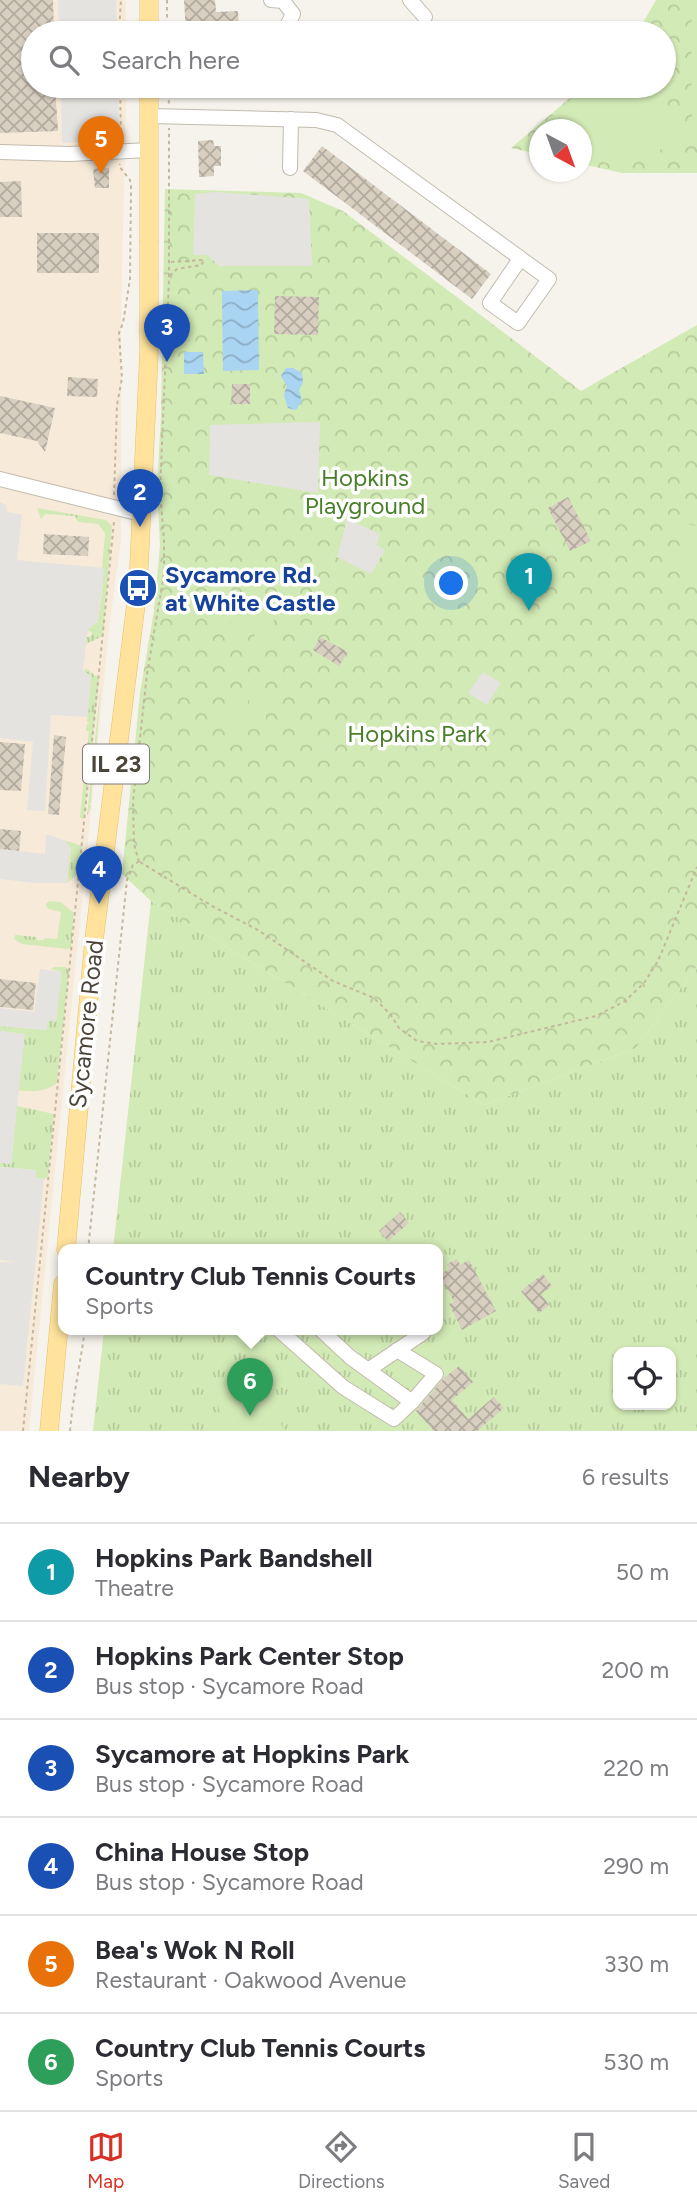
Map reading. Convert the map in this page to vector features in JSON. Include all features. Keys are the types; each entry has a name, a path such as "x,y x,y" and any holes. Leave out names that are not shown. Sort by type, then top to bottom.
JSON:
{"main road":[{"path":"149,0 150,21"},
{"name":"Sycamore Road","path":"67,1244 94,940 138,588 149,352 149,98"},
{"path":"49,1431 58,1335"}],"street":[{"path":"271,0 283,1 293,13 289,21"},
{"path":"410,0 425,17"},
{"path":"149,116 291,119 326,122 344,130 549,279 518,323 490,303 520,259"},
{"path":"289,168 291,119"},
{"path":"0,152 149,150"},
{"path":"0,479 141,514"},
{"path":"285,1335 342,1387 394,1419 436,1374 397,1350"},
{"path":"327,1335 412,1402"},
{"path":"368,1370 420,1335"}],"path":[{"path":"120,21 121,0"},
{"path":"167,0 167,21"},
{"path":"23,1431 114,523 117,405 122,378 119,333 130,279 131,187 130,180 120,166 120,98"},
{"path":"139,862 134,844 133,802 147,674 164,574 160,491 169,279 168,98"},
{"path":"169,262 205,260 201,265 177,269 169,279"},
{"path":"89,1244 127,880 133,865 144,862 212,906 258,930 333,981 374,998 399,1028 417,1041 437,1044 488,1042 596,1016 625,1001 644,983 659,961 697,867"},
{"path":"70,1431 73,1393 80,1369 84,1335"}],"shaded area":[{"path":"0,0 126,0 126,21 21,21 21,98 126,98 121,317 121,540 110,621 29,1431 0,1431"},
{"path":"58,0 116,0 117,21 59,21"},
{"path":"61,98 118,98 119,123 108,127 112,135 82,142 62,143"},
{"path":"216,192 309,199 312,266 219,266 207,255 193,255 195,194"},
{"path":"320,422 318,493 209,475 210,425"},
{"path":"0,502 6,505 7,512 22,514 17,560 104,568 98,621 88,629 83,670 91,676 88,717 51,715 45,811 27,810 33,742 0,738"},
{"path":"347,519 380,534 376,545 385,550 371,574 337,557"},
{"path":"483,672 501,683 487,705 468,693"},
{"path":"46,834 64,840 71,848 67,883 0,879 0,849 45,854"},
{"path":"40,969 62,972 56,1021 48,1021 47,1030 0,1026 0,1008 34,1012"},
{"path":"0,1031 25,1034 11,1164 0,1163"},
{"path":"0,1167 36,1170 36,1178 44,1179 23,1386 0,1384 0,1262 15,1262 0,1260"}],"green space":[{"path":"656,0 697,0 697,173 622,173 592,166 592,119 545,119 570,98 676,98 676,21 644,21"},
{"path":"697,15 697,123 692,122 691,22"},
{"path":"572,98 661,98 690,132 634,162 614,164 593,159 592,119 549,119"},
{"path":"529,133 529,152 511,148"},
{"name":"Hopkins Park","path":"165,189 301,193 343,211 581,391 697,325 697,966 636,1048 484,1105 151,901 122,874 140,693 154,611 160,545 157,487"},
{"path":"37,508 106,520 112,526 103,636 86,644 87,637 91,636 92,632 88,629 98,621 105,533 98,524 78,522 75,516 45,514 41,519"},
{"path":"685,524 697,526 697,569 677,565"},
{"path":"232,605 250,606 247,644 229,643"},
{"path":"256,606 275,608 272,646 254,645"},
{"path":"86,668 99,679 82,819 80,817 89,731 86,731 90,722 87,722 91,676 84,671"},
{"path":"101,683 89,803 91,807 87,816"},
{"path":"226,688 244,689 242,728 223,726"},
{"path":"250,690 268,691 265,730 247,728"},
{"path":"64,840 82,846 79,873 67,883 71,848"},
{"path":"49,901 61,902 74,913 71,947 68,949 22,944 14,939 15,935 37,937 37,940 57,939 61,912 48,909 46,904"},
{"path":"151,901 484,1105 636,1048 697,966 697,1431 93,1431 103,1335 443,1335 443,1244 114,1244"},
{"path":"65,967 69,970 57,1083 41,1090 12,1090 24,1034 0,1031 0,1026 47,1030 48,1021 56,1021 61,972 51,969"},
{"path":"13,1105 54,1114 48,1176 44,1179 35,1178 36,1170 0,1167 0,1163 11,1163 16,1116"},
{"path":"273,1389 283,1431 224,1431 217,1401"}],"water":[{"path":"258,290 259,370 223,371 222,291"},
{"path":"184,352 203,352 204,374 184,374"},
{"path":"286,368 302,373 303,382 299,390 302,401 296,410 288,408 284,397 287,386 281,376"}],"building":[{"path":"0,0 53,0 54,21 21,21 21,98 56,98 58,131 0,133"},
{"path":"184,0 215,0 216,12 238,11 238,21 185,21"},
{"path":"213,140 214,146 221,146 221,166 214,166 214,176 199,177 198,141"},
{"path":"322,146 491,274 472,299 303,171"},
{"path":"109,168 109,188 95,188 93,169"},
{"path":"21,181 22,217 0,217 0,182"},
{"path":"37,233 99,233 99,273 37,273"},
{"path":"275,296 319,297 318,335 274,334"},
{"path":"68,377 98,379 97,397 67,396"},
{"path":"232,384 250,384 250,404 231,404"},
{"path":"0,396 55,408 45,452 37,441 0,433"},
{"path":"568,497 591,541 570,551 548,508"},
{"path":"44,534 89,537 88,556 43,554"},
{"path":"320,637 348,652 339,666 313,650"},
{"path":"54,735 66,737 59,815 48,814"},
{"path":"0,742 25,744 21,791 0,790"},
{"path":"0,829 21,831 19,851 0,849"},
{"path":"0,979 36,983 33,1010 0,1007"},
{"path":"400,1212 409,1223 388,1241 379,1231"},
{"path":"457,1259 460,1265 469,1260 496,1311 462,1330 449,1304 454,1302 443,1281 443,1273 449,1269 447,1264"},
{"path":"543,1274 552,1286 541,1294 549,1305 539,1313 521,1291"},
{"path":"459,1366 473,1382 452,1400 468,1419 494,1397 504,1408 477,1431 434,1431 416,1411 444,1378"}],"place":[{"name":"Bea's Wok N Roll","path":"101,174"},
{"name":"Sycamore at Hopkins Park","path":"167,362"},
{"name":"Hopkins Park Center Stop","path":"140,527"},
{"name":"Sycamore Rd. at White Castle","path":"138,588"},
{"name":"Hopkins Park Bandshell","path":"529,611"},
{"name":"China House Stop","path":"99,904"},
{"name":"Country Club Tennis Courts","path":"250,1416"}],"park label":[{"name":"Hopkins Playground","path":"365,491"}]}
